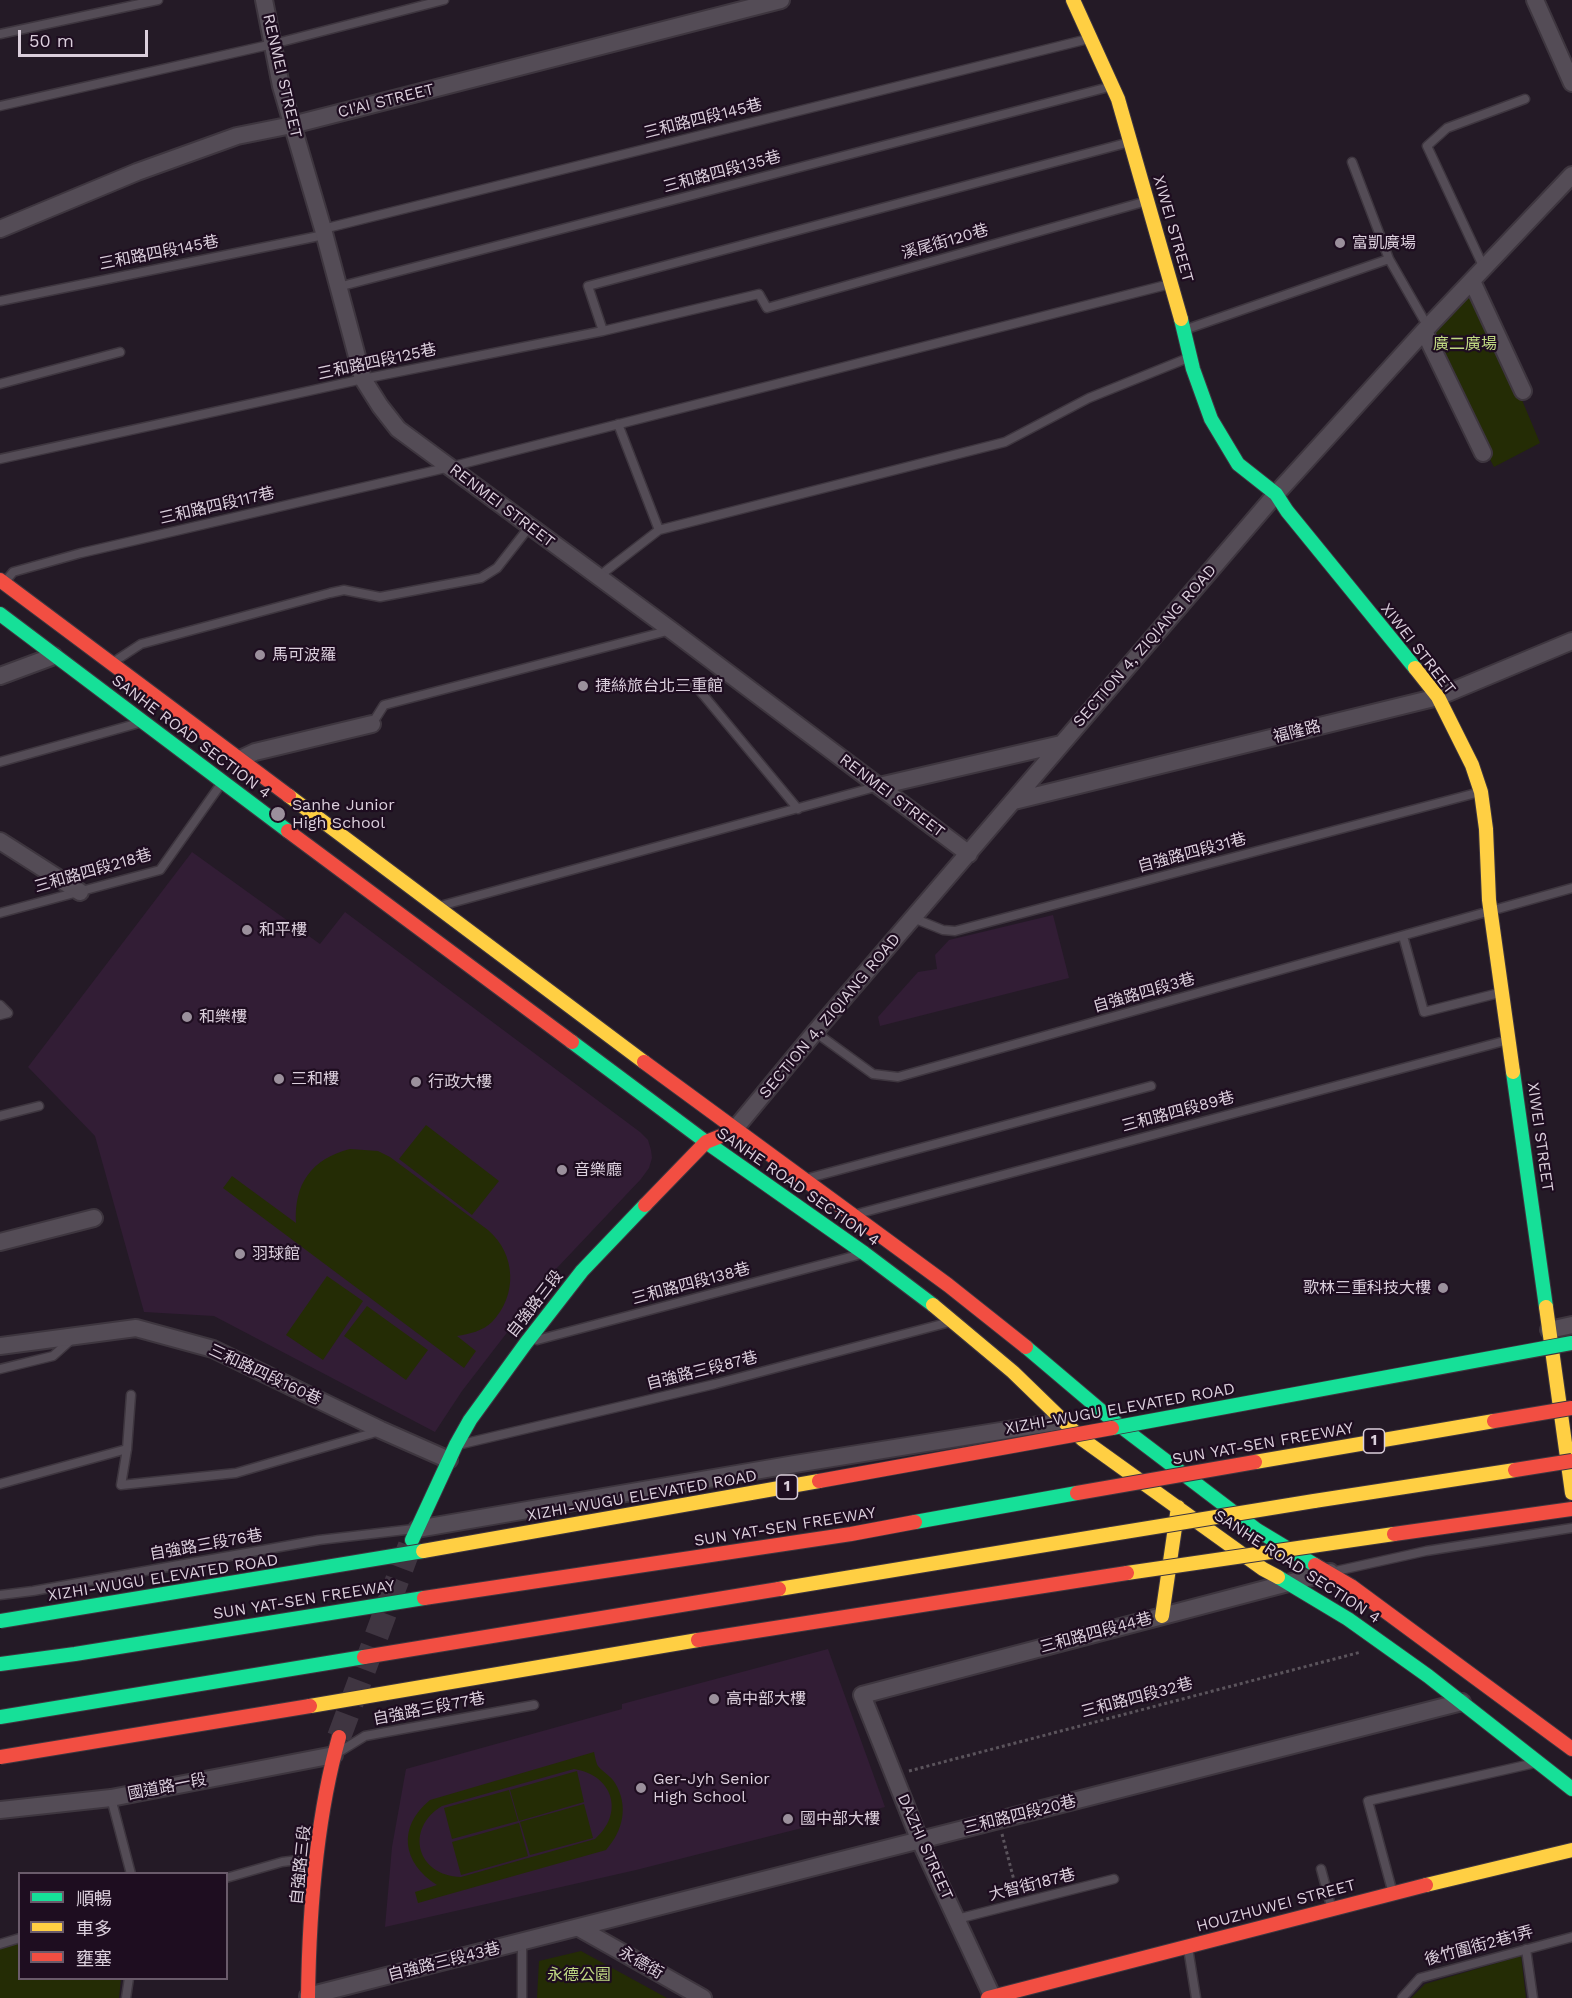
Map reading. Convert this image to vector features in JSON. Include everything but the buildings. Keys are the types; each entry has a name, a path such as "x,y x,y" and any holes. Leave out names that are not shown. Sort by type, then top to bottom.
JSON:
{"main road":[{"name":"XIWEI STREET","path":"1072,0 1113,86 1172,283 1190,357 1211,419 1238,464 1276,494 1287,511 1438,698 1472,765 1481,792 1486,829 1491,911 1572,1493"},
{"name":"SANHE ROAD SECTION 4","path":"2,584 112,663 734,1130 948,1285 1051,1366 1111,1419 1257,1530 1351,1586 1572,1749"},
{"name":"SANHE ROAD SECTION 4","path":"0,614 706,1142 864,1253 954,1321 1013,1372 1082,1439 1263,1569 1290,1582 1386,1645 1572,1789"},
{"name":"自強路三段","path":"415,1534 452,1452 470,1420 582,1271 706,1142 734,1130"},
{"name":"XIZHI-WUGU ELEVATED ROAD","path":"0,1621 195,1590 749,1494 1572,1343"},
{"name":"SUN YAT-SEN FREEWAY","path":"0,1664 851,1534 1572,1408"},
{"path":"0,1717 1314,1501 1572,1461"},
{"path":"1162,1616 1178,1508"},
{"path":"0,1757 170,1731 795,1625 1151,1568 1572,1509"},
{"name":"自強路三段","path":"306,1997 316,1858 333,1755 339,1737"},
{"name":"HOUZHUWEI STREET","path":"991,1998 1393,1893 1572,1850"}],"street":[{"name":"RENMEI STREET","path":"264,0 281,86 363,379 380,406 399,429 969,854"},
{"name":"CI'AI STREET","path":"0,229 137,172 237,136 292,125 781,0"},
{"path":"1535,0 1572,83"},
{"name":"SECTION 4, ZIQIANG ROAD","path":"734,1130 815,1032 1276,494 1426,329 1572,175"},
{"path":"1472,281 1523,391"},
{"path":"1426,329 1483,453"},
{"name":"福隆路","path":"1014,801 1438,698 1572,641"},
{"path":"0,676 54,656"},
{"path":"240,759 255,752 372,724"},
{"path":"879,786 1061,744"},
{"path":"0,841 80,892"},
{"path":"0,1242 94,1218"},
{"path":"1549,1330 1572,1325"},
{"name":"三和路四段160巷","path":"0,1346 136,1328 213,1349 381,1430 452,1452"},
{"path":"415,1534 783,1466 1063,1421"},
{"name":"三和路四段44巷","path":"862,1695 1330,1572"},
{"name":"DAZHI STREET","path":"862,1695 920,1841 991,1998"},
{"name":"三和路四段20巷","path":"579,1928 1462,1702"},
{"name":"國道路一段","path":"0,1809 111,1798 333,1755"},
{"name":"自強路三段43巷","path":"306,1997 579,1928"},
{"name":"永德街","path":"579,1928 703,1998"}],"lane":[{"path":"0,34 158,0"},
{"path":"0,106 273,44 444,0"},
{"name":"三和路四段145巷","path":"0,301 323,232 1091,38"},
{"name":"三和路四段135巷","path":"337,287 1113,86"},
{"path":"1484,268 1427,146 1447,128 1525,99"},
{"path":"603,331 588,286 1131,142"},
{"path":"1352,162 1389,259 1426,329"},
{"name":"溪尾街120巷","path":"759,294 767,308 1147,201"},
{"path":"1184,331 1389,259"},
{"name":"三和路四段117巷","path":"2,584 13,572 81,553 450,467 1172,283"},
{"name":"三和路四段125巷","path":"0,459 363,379 603,331 759,294"},
{"path":"0,384 120,352"},
{"path":"598,577 659,530 1005,442 1089,398 1190,357"},
{"path":"618,424 659,530"},
{"path":"112,663 141,644 330,593 344,590 380,597 481,578 497,568 530,526"},
{"path":"372,724 384,705 671,630"},
{"path":"695,685 798,809"},
{"path":"0,762 142,722"},
{"name":"三和路四段218巷","path":"0,913 160,870 223,781"},
{"path":"436,907 879,786"},
{"name":"自強路四段31巷","path":"913,918 943,930 955,931 1481,792"},
{"name":"自強路四段3巷","path":"815,1032 873,1074 898,1077 1572,888"},
{"path":"1403,936 1424,1012 1502,992"},
{"path":"0,1005 8,1013 0,1015"},
{"name":"三和路四段89巷","path":"853,1215 1510,1039"},
{"path":"803,1180 1151,1086"},
{"path":"0,1116 39,1106"},
{"name":"三和路四段138巷","path":"526,1343 864,1253"},
{"name":"自強路三段87巷","path":"452,1452 954,1321"},
{"path":"0,1369 53,1356 75,1336"},
{"path":"130,1395 127,1449 121,1485 236,1473 381,1430"},
{"path":"0,1484 127,1449"},
{"path":"1330,1572 1426,1551 1572,1528"},
{"name":"自強路三段76巷","path":"0,1595 319,1540 415,1534"},
{"name":"自強路三段77巷","path":"333,1755 365,1736 534,1705"},
{"path":"1393,1893 1368,1801 1540,1762"},
{"path":"111,1798 130,1872"},
{"path":"228,1877 282,1862 316,1858"},
{"path":"1321,1869 1332,1909"},
{"name":"大智街187巷","path":"957,1919 1114,1879"},
{"name":"後竹圍街2巷1弄","path":"1402,1998 1420,1978 1572,1937"},
{"path":"0,1944 18,1939"},
{"path":"522,1942 522,1998"},
{"path":"1187,1946 1196,1998"},
{"path":"1526,1949 1533,1998"},
{"path":"126,1998 129,1980"}],"path":[{"name":"三和路四段32巷","path":"894,1775 1386,1645"},
{"path":"998,1821 1020,1903"}],"shaded area":[{"path":"192,852 320,944 345,912 648,1140 652,1158 649,1168 641,1179 556,1269 462,1391 435,1432 214,1316 144,1312 95,1136 28,1067"},
{"path":"1053,915 1069,978 880,1026 878,1017 918,972 937,969 935,955 949,940"},
{"name":"Ger-Jyh Senior High School","path":"828,1649 885,1807 636,1870 385,1927 392,1847 406,1769 622,1709 622,1704"}],"green space":[{"name":"廣二廣場","path":"1476,290 1540,443 1494,467 1427,338"},
{"path":"426,1125 499,1181 472,1215 399,1159"},
{"path":"350,1149 378,1151 390,1157 488,1230 504,1251 510,1275 510,1287 506,1300 492,1322 484,1328 457,1336 476,1351 464,1368 223,1188 232,1176 296,1223 298,1196 308,1175 325,1159"},
{"path":"327,1276 363,1301 323,1360 286,1335"},
{"path":"367,1306 428,1350 406,1380 344,1336"},
{"path":"594,1752 598,1766 615,1783 623,1809 617,1835 606,1850 418,1903 415,1892 437,1885 416,1866 408,1844 408,1833 419,1811 430,1800","holes":["574,1769 587,1773 606,1787 612,1807 610,1818 595,1839 461,1877 446,1875 434,1869 426,1860 421,1850 420,1838 423,1827 430,1816 442,1806"]},
{"path":"577,1771 584,1802 519,1821 510,1790"},
{"path":"509,1790 518,1821 452,1839 444,1808"},
{"path":"584,1804 593,1838 530,1855 520,1822"},
{"path":"519,1823 528,1856 461,1875 452,1842"},
{"path":"18,1943 18,1980 121,1980 119,1998 0,1998 0,1948"},
{"name":"永德公園","path":"581,1951 667,1998 537,1998 539,1961"},
{"path":"1521,1956 1526,1998 1411,1998 1425,1984"}],"tunnel":[{"path":"339,1737 412,1540"}],"traffic: fast":[{"path":"1181,319 1193,369 1211,419 1238,464 1276,494 1287,511 1415,668"},
{"path":"0,614 288,831"},
{"path":"572,1042 706,1142 864,1253 933,1305"},
{"path":"1513,1072 1546,1307"},
{"path":"412,1540 470,1420 582,1271 645,1205"},
{"path":"1112,1428 1572,1343"},
{"path":"1026,1347 1111,1419 1257,1530 1315,1565"},
{"path":"915,1522 1077,1493"},
{"path":"0,1621 423,1551"},
{"path":"1278,1577 1348,1619 1428,1676 1572,1789"},
{"path":"0,1664 424,1598"},
{"path":"0,1717 364,1657"}],"traffic: slow":[{"path":"1073,0 1118,99 1181,319"},
{"path":"1415,668 1438,697 1472,765 1481,792 1486,829 1489,900 1513,1072"},
{"path":"289,796 644,1062"},
{"path":"933,1305 1013,1372 1082,1439 1263,1569 1278,1577"},
{"path":"1546,1307 1572,1493"},
{"path":"1255,1462 1494,1421"},
{"path":"1314,1501 1515,1470"},
{"path":"423,1551 819,1481"},
{"path":"1112,1534 1314,1501"},
{"path":"1162,1616 1178,1507"},
{"path":"779,1589 1112,1534"},
{"path":"1127,1573 1394,1534"},
{"path":"310,1706 698,1640"},
{"path":"1426,1885 1572,1850"}],"traffic: jam":[{"path":"0,580 289,796"},
{"path":"288,831 572,1042"},
{"path":"644,1062 948,1285 1026,1347"},
{"path":"645,1205 706,1142 721,1136"},
{"path":"1494,1421 1572,1408"},
{"path":"819,1481 1112,1428"},
{"path":"1515,1470 1572,1461"},
{"path":"1077,1493 1255,1462"},
{"path":"1394,1534 1572,1509"},
{"path":"424,1598 851,1534 915,1522"},
{"path":"1315,1565 1351,1586 1572,1749"},
{"path":"698,1640 1127,1573"},
{"path":"364,1657 779,1589"},
{"path":"0,1757 310,1706"},
{"path":"308,1998 315,1866 325,1800 339,1737"},
{"path":"988,1998 1426,1885"}],"place":[{"name":"富凱廣場","path":"1340,243"},
{"name":"馬可波羅","path":"260,655"},
{"name":"捷絲旅台北三重館","path":"583,686"},
{"name":"Sanhe Junior High School","path":"278,814"},
{"name":"和平樓","path":"247,930"},
{"name":"和樂樓","path":"187,1017"},
{"name":"三和樓","path":"279,1079"},
{"name":"行政大樓","path":"416,1082"},
{"name":"音樂廳","path":"562,1170"},
{"name":"羽球館","path":"240,1254"},
{"name":"歌林三重科技大樓","path":"1443,1288"},
{"name":"高中部大樓","path":"714,1699"},
{"name":"Ger-Jyh Senior High School","path":"641,1788"},
{"name":"國中部大樓","path":"788,1819"}]}
